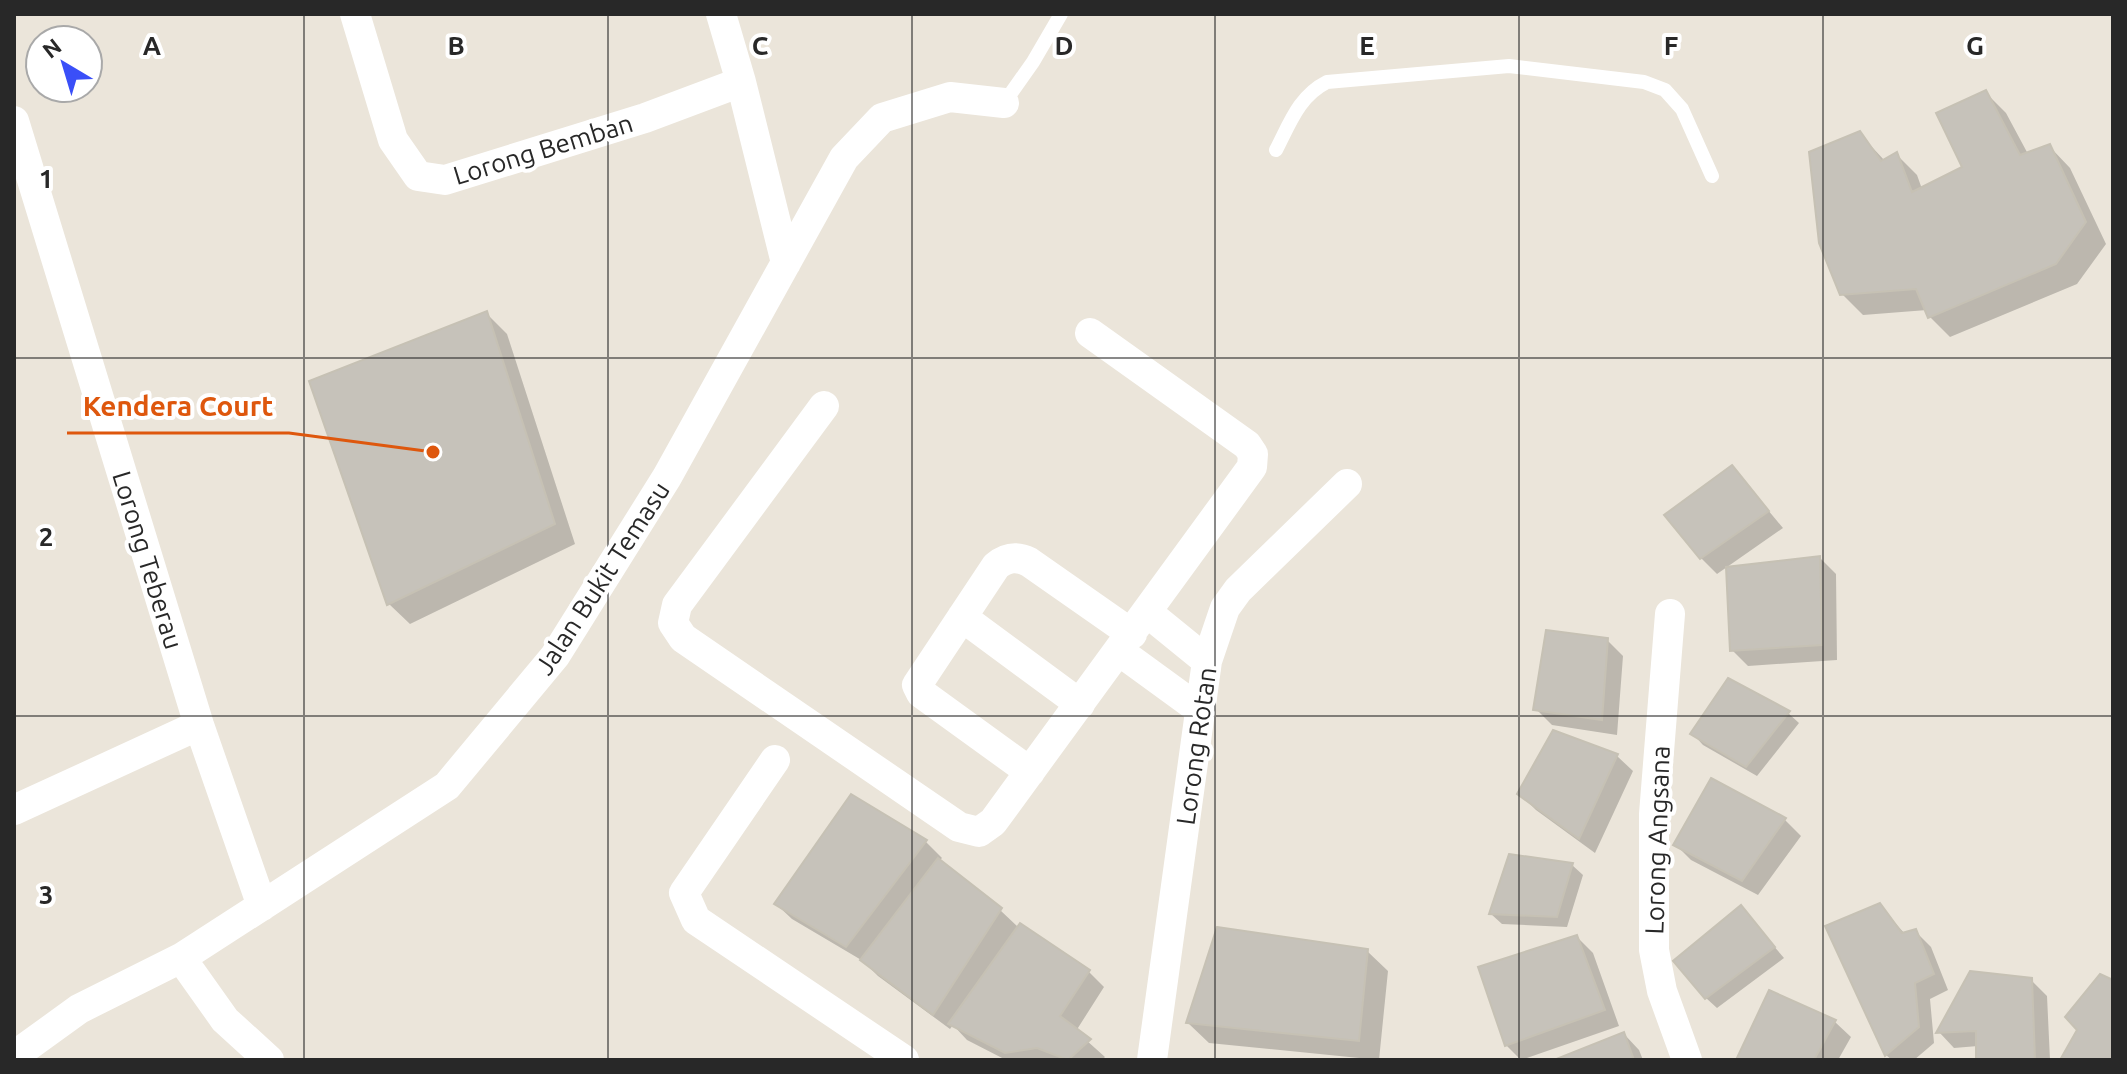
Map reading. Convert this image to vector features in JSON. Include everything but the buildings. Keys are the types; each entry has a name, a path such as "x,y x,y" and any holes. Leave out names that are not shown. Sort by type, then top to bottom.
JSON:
{"street":[{"name":"Lorong Bemban","path":"355,14 393,140 418,176 445,180 645,118 741,82"},
{"path":"721,14 786,263"},
{"name":"Jalan Bukit Temasu","path":"14,1056 79,1009 181,958 447,786 555,656 667,477 844,158 882,118 950,97 1004,103"},
{"name":"Lorong Teberau","path":"14,121 199,725 262,906"},
{"path":"824,406 677,605 673,623 677,632 959,827 979,832 993,822 1252,467 1253,454 1247,445 1090,333"},
{"name":"Lorong Rotan","path":"1152,1060 1207,661 1225,608 1238,590 1347,484"},
{"path":"1030,772 921,693 917,685 996,566 1011,558 1020,558 1133,633 1207,661"},
{"name":"Lorong Angsana","path":"1670,614 1654,814 1654,950 1662,991 1687,1060"},
{"path":"962,617 1080,704"},
{"path":"1133,633 1200,710"},
{"path":"14,810 199,725"},
{"path":"775,760 684,893 696,920 904,1060"},
{"path":"181,958 225,1020 269,1060"}],"lane":[{"name":"Jalan Bukit Temasu","path":"1004,103 1061,14"},
{"path":"1276,150 1302,100 1327,82 1509,66 1644,82 1665,90 1682,109 1712,176"}],"place":[{"name":"Kendera Court","path":"433,452"}]}
